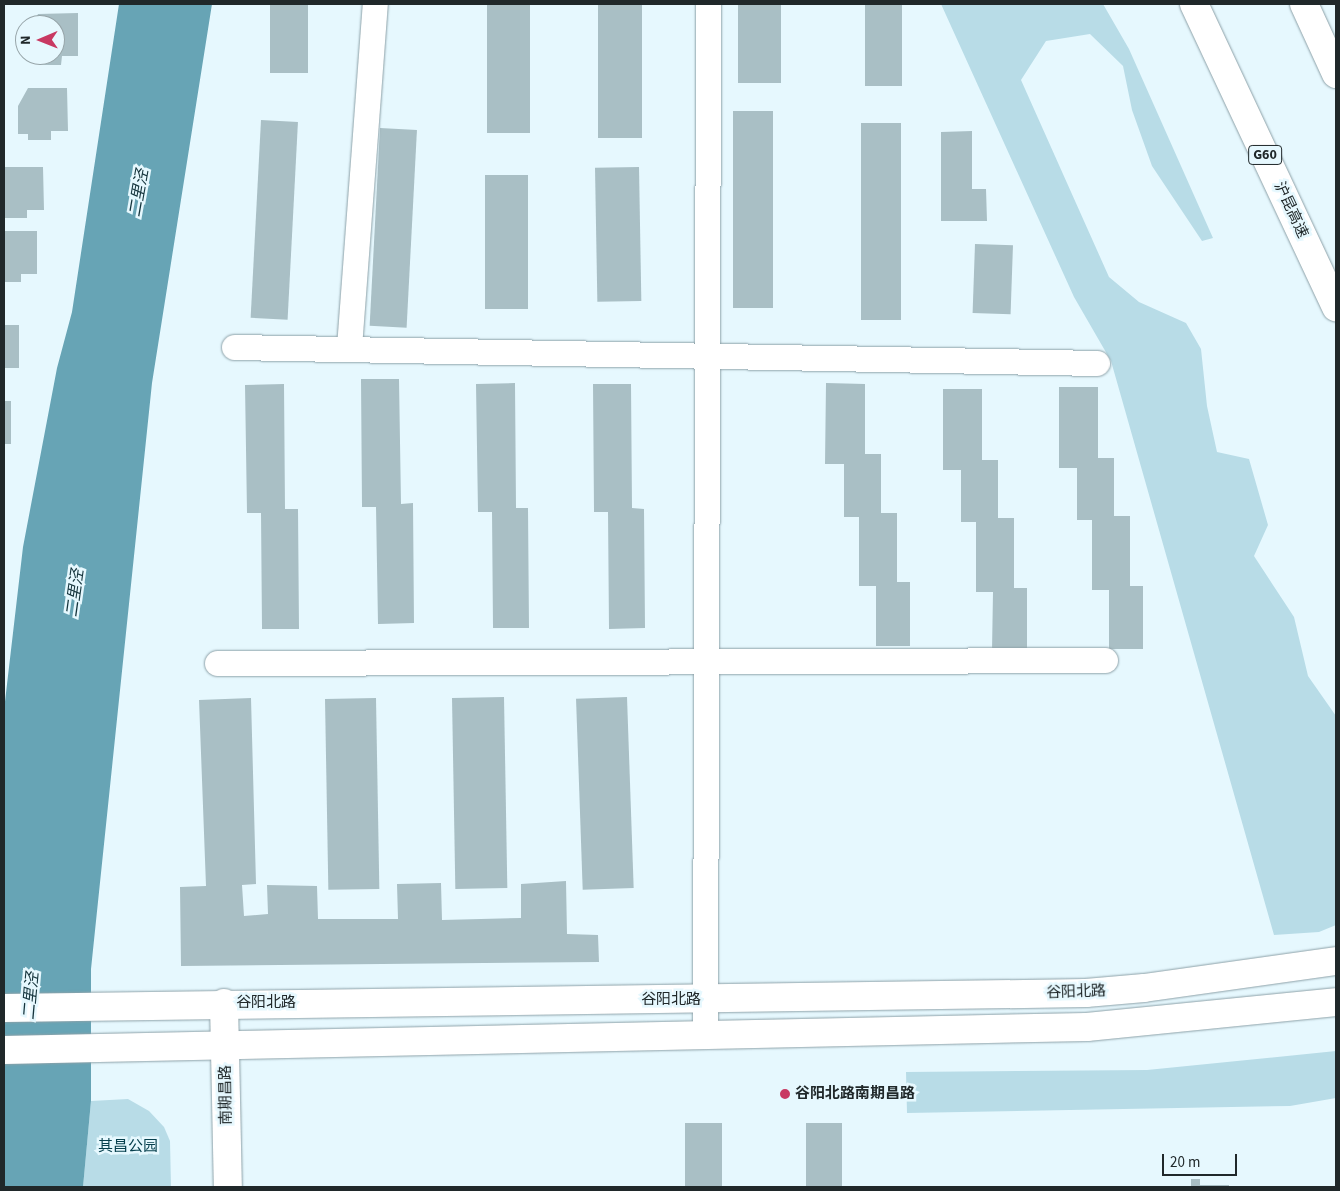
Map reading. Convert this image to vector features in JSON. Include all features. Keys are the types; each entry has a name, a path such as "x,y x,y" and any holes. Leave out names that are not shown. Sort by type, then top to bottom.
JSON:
{"main road":[{"name":"沪昆高速","path":"1194,4 1336,307"},
{"path":"1304,4 1336,74"},
{"name":"谷阳北路","path":"4,1008 224,1003 705,1000 1086,992 1144,988 1336,961"},
{"path":"4,1050 110,1050 1087,1027 1336,1002"},
{"name":"南期昌路","path":"224,1003 228,1187"}],"street":[{"path":"349,347 375,4"},
{"path":"705,1035 708,4"},
{"path":"234,348 349,347 1097,363"},
{"path":"217,663 1105,660"}],"green space":[{"path":"941,4 1103,4 1129,49 1213,238 1202,241 1152,166 1132,110 1123,66 1090,34 1046,41 1021,80 1109,277 1139,302 1186,323 1201,349 1207,406 1217,452 1249,459 1268,525 1254,556 1294,617 1308,676 1336,716 1336,925 1319,932 1274,935 1111,361 1074,297"},
{"path":"1336,1051 1336,1098 1290,1106 907,1113 906,1072 1147,1070"},
{"name":"其昌公园","path":"128,1099 149,1111 164,1127 170,1141 171,1187 83,1187 91,1101"}],"water":[{"name":"二里泾","path":"119,4 212,4 152,383 91,969 91,1101 83,1187 4,1187 4,710 23,547 57,368 72,312"}],"building":[{"path":"270,4 308,4 308,73 270,73"},
{"path":"487,4 530,4 530,133 487,133"},
{"path":"598,4 642,4 642,138 598,138"},
{"path":"738,4 781,4 781,83 738,83"},
{"path":"865,4 902,4 902,86 865,86"},
{"path":"78,13 78,56 65,56 65,15 38,14"},
{"path":"28,88 67,88 68,131 51,131 51,140 28,140 28,134 18,134 18,106"},
{"path":"733,111 773,111 773,308 733,308"},
{"path":"261,120 298,122 288,320 251,318"},
{"path":"861,123 901,123 901,320 861,320"},
{"path":"380,128 417,130 407,328 370,326"},
{"path":"972,131 972,189 986,189 987,221 941,221 941,132"},
{"path":"4,167 43,167 44,210 27,210 27,218 4,218"},
{"path":"639,167 641,301 597,302 595,168"},
{"path":"485,175 528,175 528,309 485,309"},
{"path":"4,231 37,231 37,274 21,274 21,282 4,282"},
{"path":"975,244 1013,245 1011,314 973,313"},
{"path":"4,325 19,325 19,368 4,368"},
{"path":"361,379 399,379 401,504 413,503 414,623 378,624 376,507 362,507"},
{"path":"515,383 516,508 528,508 529,628 493,628 492,512 478,512 476,384"},
{"path":"826,383 865,384 865,454 881,454 881,513 897,513 897,582 910,582 910,646 876,646 876,586 859,586 859,517 844,517 844,464 825,464"},
{"path":"284,384 285,509 298,509 299,629 262,629 261,513 247,513 245,385"},
{"path":"593,384 631,384 632,508 644,509 645,628 609,629 608,512 594,512"},
{"path":"1059,387 1098,387 1098,458 1114,458 1114,516 1130,516 1130,586 1143,586 1143,649 1109,649 1109,590 1092,590 1092,520 1077,520 1077,468 1059,468"},
{"path":"943,389 982,389 982,460 998,460 998,518 1014,518 1014,588 1027,588 1027,651 992,651 993,592 976,592 976,522 961,522 961,470 943,470"},
{"path":"4,401 11,401 11,444 4,444"},
{"path":"504,697 507,888 455,889 452,698"},
{"path":"627,697 634,888 583,890 576,699"},
{"path":"251,698 256,884 242,885 244,916 268,914 267,885 317,886 318,919 398,919 397,884 441,883 442,920 521,918 521,884 566,881 567,934 598,935 599,962 181,966 180,887 206,886 199,700"},
{"path":"376,698 379,889 328,890 325,699"},
{"path":"685,1123 722,1123 722,1187 685,1187"},
{"path":"806,1123 842,1123 842,1186 806,1186"},
{"path":"1191,1179 1200,1179 1200,1185 1229,1185 1229,1187 1191,1187"}],"place":[{"name":"谷阳北路南期昌路","path":"785,1094"}]}
